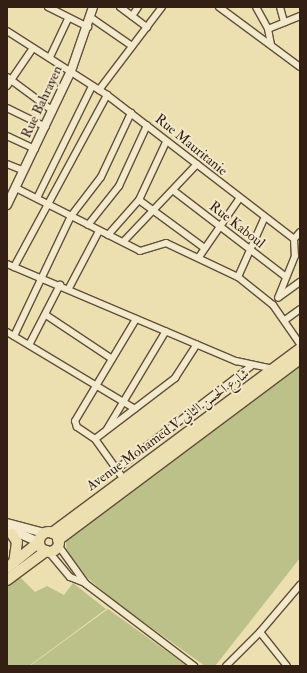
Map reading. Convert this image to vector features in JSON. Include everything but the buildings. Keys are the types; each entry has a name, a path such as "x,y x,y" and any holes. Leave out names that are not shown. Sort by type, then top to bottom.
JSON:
{"highway":[{"name":"Avenue Mohamed V شارع الحسن الثاني","path":"50,538 300,349"},
{"name":"Avenue Mohamed V شارع الحسن الثاني","path":"10,565 300,359"},
{"path":"10,531 17,542 10,565"},
{"path":"7,580 47,551 50,538"}],"street":[{"path":"48,7 68,19 88,27"},
{"name":"Rue Bahrayen","path":"7,205 12,191 24,171 46,127 71,71 88,27 93,7"},
{"path":"120,7 147,28"},
{"path":"132,16 138,7"},
{"path":"99,90 162,7"},
{"path":"219,7 271,44 300,67"},
{"path":"226,12 231,7"},
{"path":"256,7 268,29 271,44"},
{"path":"280,7 284,22"},
{"path":"268,29 300,16"},
{"path":"90,17 132,46"},
{"path":"50,57 68,19"},
{"name":"Rue Mauritanie","path":"7,31 50,57 132,113 166,142 197,164 239,200 294,239"},
{"path":"7,86 9,79 33,48"},
{"path":"9,79 53,111"},
{"path":"37,198 92,86"},
{"path":"14,267 50,205 107,95"},
{"path":"7,108 46,127"},
{"path":"14,336 43,279 71,216 101,177 132,113"},
{"path":"88,225 119,186 147,125"},
{"path":"7,136 35,149"},
{"path":"108,235 139,200 166,142"},
{"path":"7,164 24,171"},
{"path":"124,241 174,191 197,164"},
{"path":"12,191 37,198 144,252 155,244 166,243 199,257 238,277 272,305 285,320 300,344"},
{"name":"Rue Kaboul","path":"174,191 286,277"},
{"path":"139,200 203,247"},
{"path":"199,257 203,247 239,200"},
{"path":"238,277 264,219"},
{"path":"69,288 99,230"},
{"path":"278,298 299,248 294,239 300,232"},
{"path":"7,264 69,288 136,319 251,366 274,369"},
{"path":"272,305 278,298 300,282"},
{"path":"29,345 46,315 60,285"},
{"path":"285,320 300,309"},
{"path":"46,315 112,359"},
{"path":"125,481 95,439 77,427 75,421 136,319"},
{"path":"105,432 166,330"},
{"path":"7,332 135,409"},
{"path":"95,439 175,378 197,344"},
{"path":"117,469 251,366"},
{"path":"7,523 50,538 86,584"},
{"path":"10,531 50,538"},
{"path":"47,551 70,577 86,584 194,666"},
{"path":"226,666 260,632 300,585"},
{"path":"260,632 287,666"},
{"path":"180,666 185,660"}],"green space":[{"path":"300,365 300,558 215,666 205,666 114,601 67,560 66,541"},
{"path":"20,577 35,592 47,586 64,595 73,583 106,609 29,666 7,666 7,587"},
{"path":"108,609 187,666 30,666"}]}
